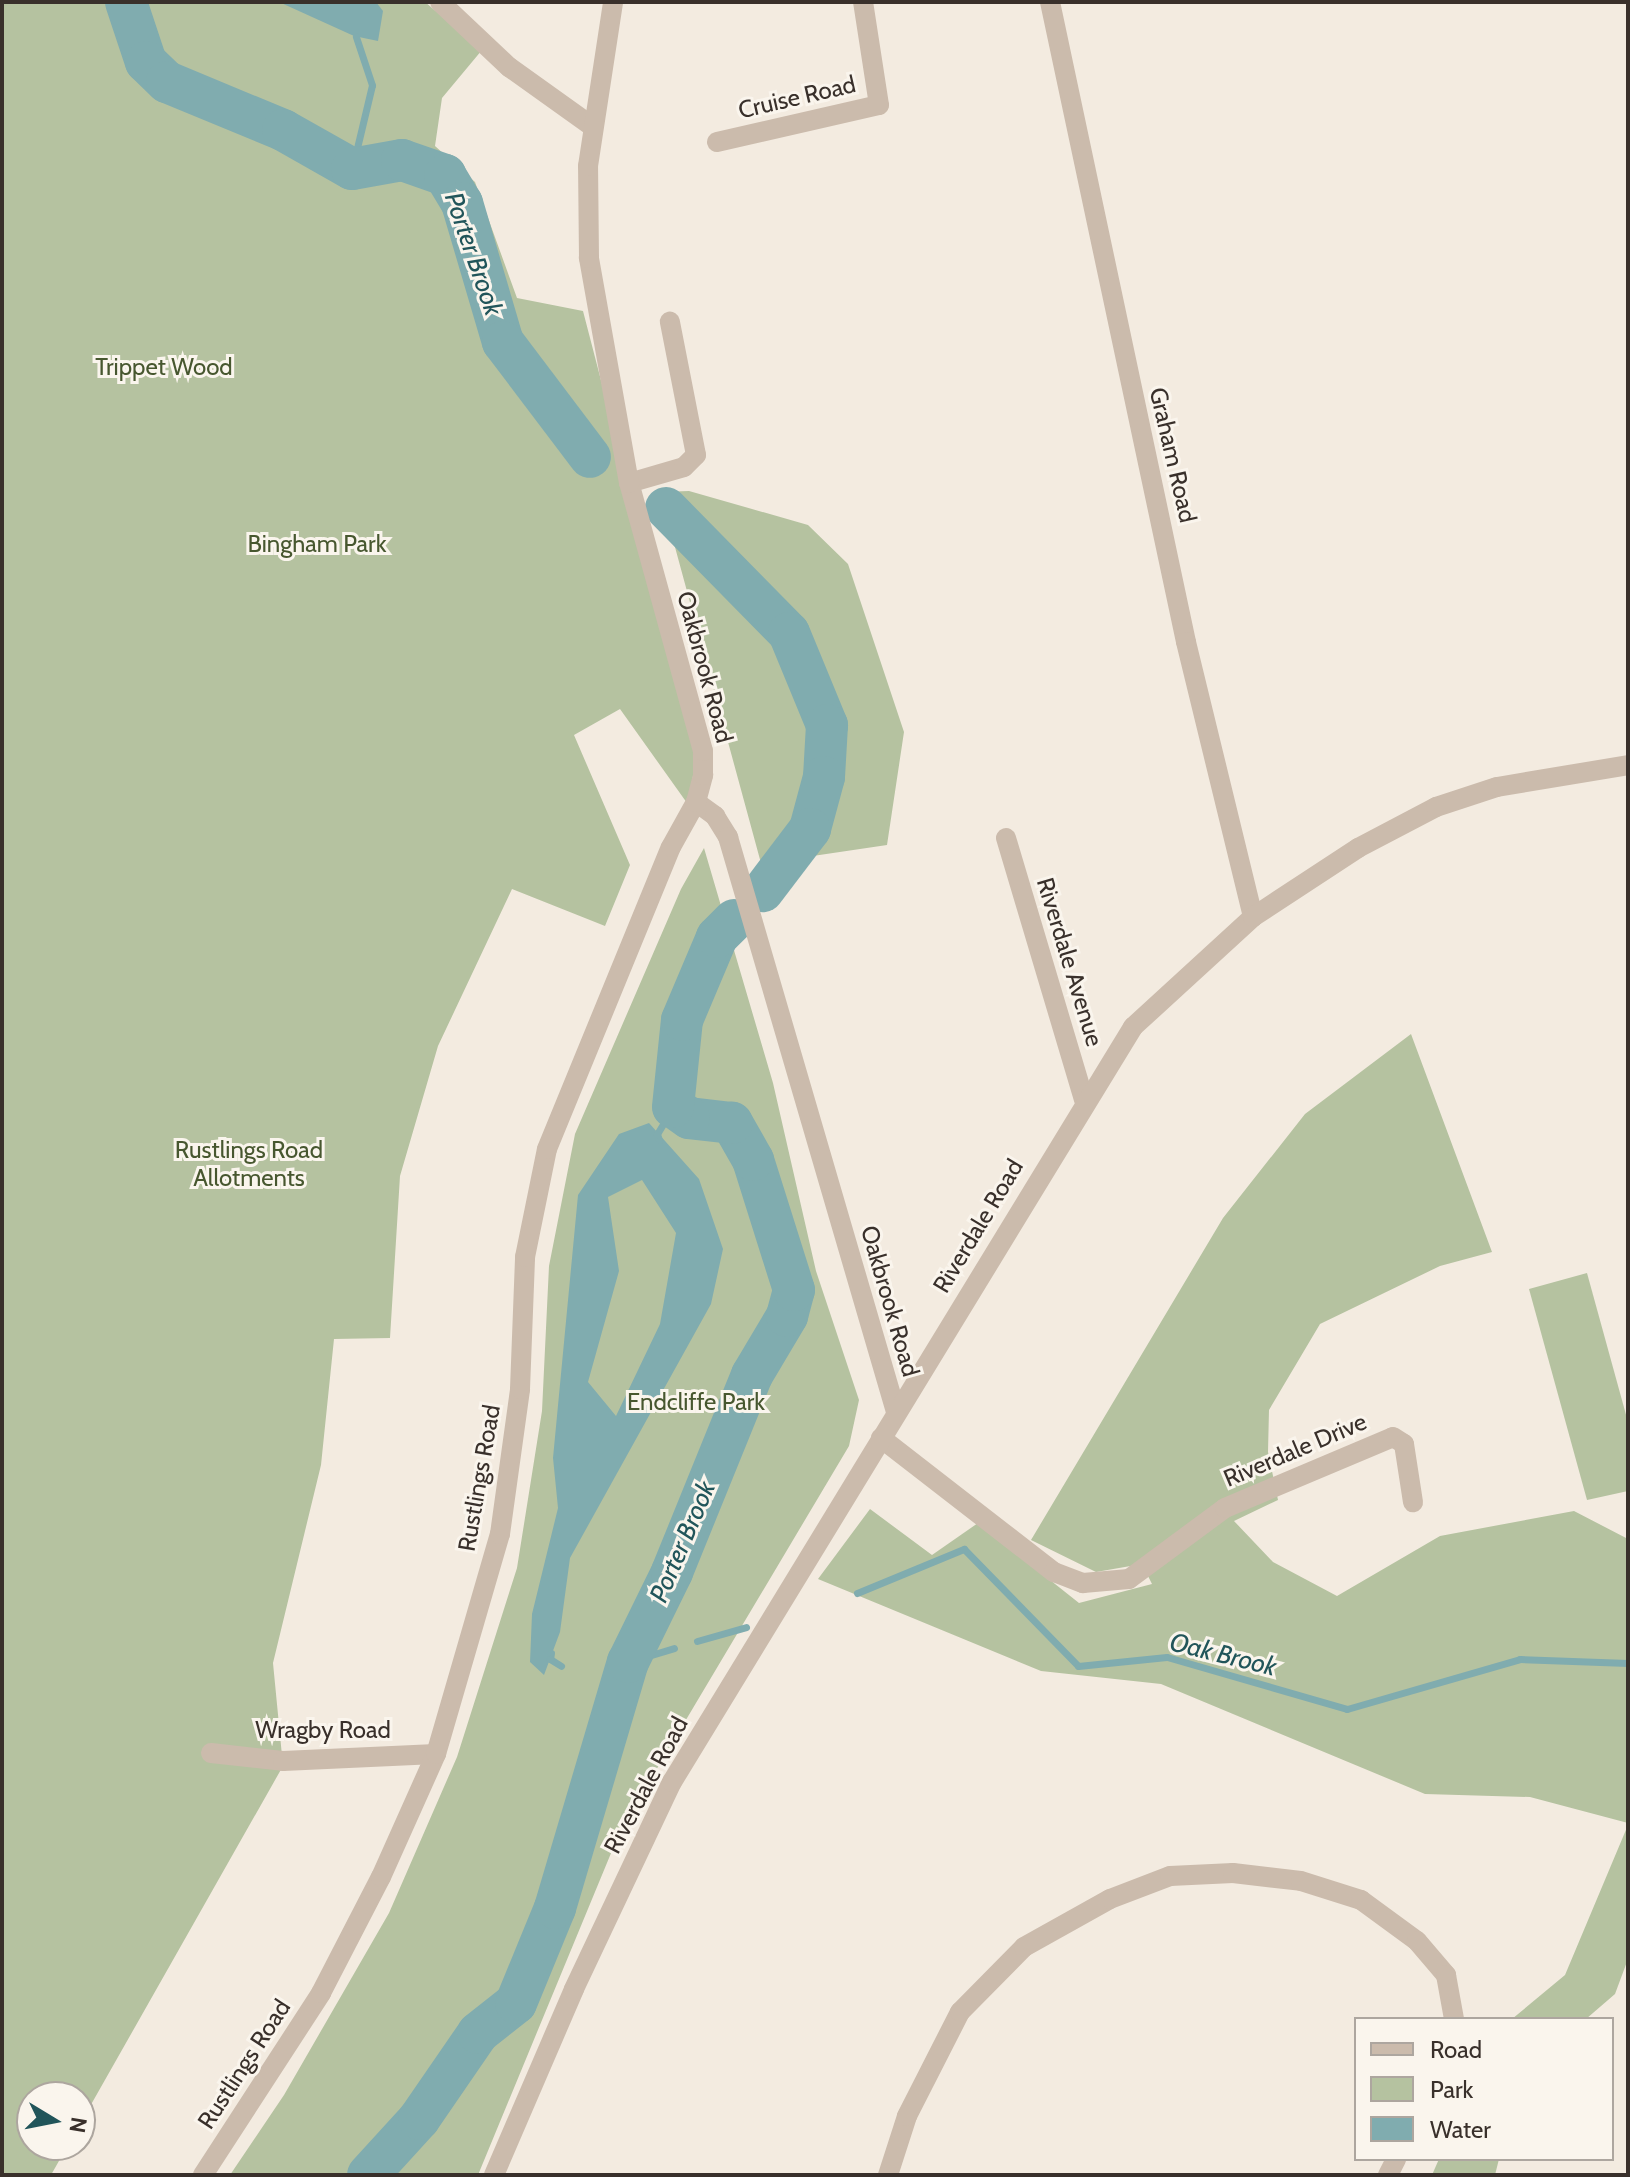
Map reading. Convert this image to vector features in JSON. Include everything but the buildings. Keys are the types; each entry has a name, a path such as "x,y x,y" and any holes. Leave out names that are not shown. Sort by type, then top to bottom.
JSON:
{"street":[{"path":"440,2 531,86 593,127"},
{"name":"Oakbrook Road","path":"613,2 593,127 589,258 629,483 703,751 696,802 715,816 728,837 896,1412"},
{"name":"Cruise Road","path":"717,142 879,105 863,2"},
{"name":"Graham Road","path":"1050,2 1186,642 1253,917"},
{"path":"629,483 684,467 696,455 670,322"},
{"name":"Riverdale Road","path":"494,2175 574,1989 672,1782 1084,1100 1133,1027 1253,917 1358,848 1436,807 1497,787 1628,765"},
{"name":"Rustlings Road","path":"203,2175 321,1993 381,1877 436,1754 500,1534 520,1389 525,1257 547,1149 671,847 696,802"},
{"name":"Riverdale Avenue","path":"1006,838 1084,1100"},
{"name":"Riverdale Drive","path":"881,1438 1054,1572 1083,1583 1129,1579 1225,1508 1393,1437 1404,1444 1413,1502"},
{"name":"Wragby Road","path":"211,1753 283,1761 436,1754"},
{"path":"888,2175 907,2116 960,2012 1024,1947 1110,1899 1170,1876 1233,1873 1301,1881 1361,1900 1417,1941 1446,1975 1454,2017"}],"green space":[{"name":"Bingham Park","path":"2,2 425,2 482,50 442,98 435,146 475,182 517,298 583,311 698,754 687,803 620,709 574,735 630,865 605,926 512,889 438,1046 400,1176 390,1338 334,1339 321,1465 273,1663 283,1766 96,2096 96,2081 16,2081 16,2161 59,2161 51,2175 2,2175"},
{"path":"689,491 808,525 848,564 904,732 887,845 806,857 771,900 660,492"},
{"name":"Endcliffe Park","path":"704,848 773,1083 816,1271 859,1400 849,1446 621,1829 478,2175 230,2175 284,2095 389,1913 457,1757 517,1568 542,1411 549,1266 575,1134 681,889"},
{"path":"1411,1034 1492,1252 1440,1266 1320,1324 1269,1410 1268,1452 1278,1500 1234,1521 1273,1562 1337,1596 1440,1536 1574,1511 1628,1539 1628,1823 1530,1797 1425,1794 1161,1684 1041,1671 818,1579 870,1509 932,1555 978,1523 1079,1603 1152,1584 1142,1564 1096,1572 1031,1540 1223,1218 1305,1114"},
{"path":"1587,1273 1628,1422 1628,1491 1587,1500 1529,1289"},
{"path":"1628,1825 1628,1959 1615,1994 1588,2017 1514,2017 1565,1975"},
{"path":"1438,2161 1498,2161 1495,2175 1432,2175"}],"water":[{"path":"279,2 376,2 383,11 378,41 354,36"},
{"path":"649,1123 699,1179 723,1249 711,1304 570,1558 560,1632 544,1675 530,1662 532,1614 558,1508 553,1458 578,1195 619,1134","holes":["642,1180 676,1233 660,1324 616,1416 588,1382 619,1271 608,1197"]}],"waterway":[{"name":"Porter Brook","path":"126,2 146,62 167,82 283,130 352,169 402,160 445,175 462,203 503,342 590,457"},
{"path":"352,169 372,85 356,37"},
{"name":"Porter Brook","path":"666,508 789,633 827,725 824,777 810,829 763,891"},
{"name":"Porter Brook","path":"368,2175 419,2119 478,2033 516,2003 555,1908 628,1662 672,1572 752,1375 787,1316 794,1290 753,1160 732,1123 689,1118 673,1107 682,1020 717,937 734,920"},
{"path":"659,1140 657,1134 673,1107"},
{"name":"Oak Brook","path":"857,1593 964,1549 1078,1666 1167,1657 1347,1709 1520,1659 1628,1663"},
{"name":"Oak Brook","path":"697,1641 746,1627"},
{"name":"Oak Brook","path":"628,1662 674,1648"},
{"path":"551,1653 550,1659 561,1666"},
{"path":"608,1692 617,1698"}],"park label":[{"name":"Trippet Wood","path":"164,367"},
{"name":"Rustlings Road Allotments","path":"249,1164"}]}
